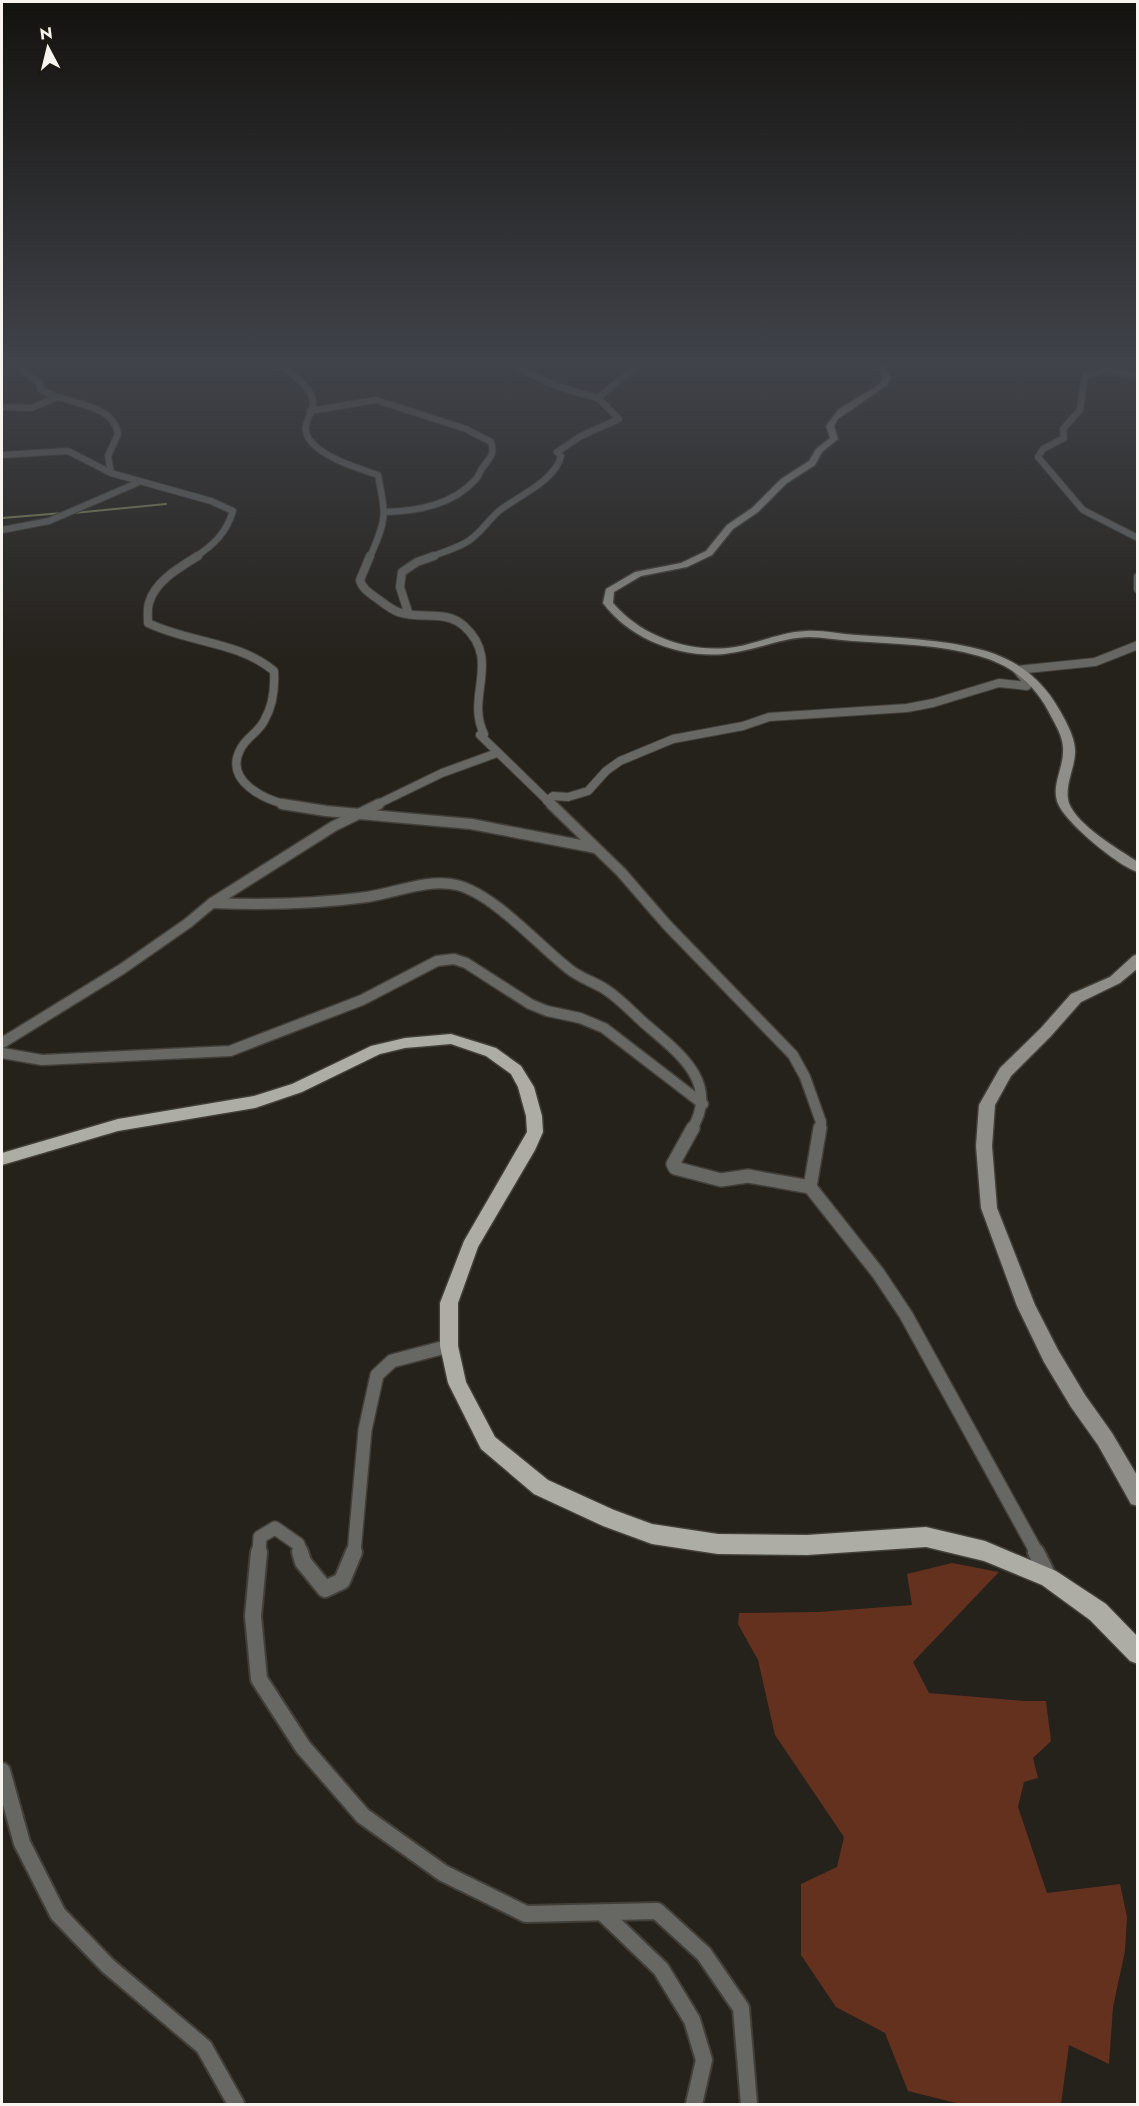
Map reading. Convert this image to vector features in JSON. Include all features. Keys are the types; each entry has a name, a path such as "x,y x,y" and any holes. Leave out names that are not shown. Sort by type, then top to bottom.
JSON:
{"main road":[{"path":"812,464 784,481 764,502 728,529 709,553 684,565 649,571 629,578 609,591 608,603 626,622 650,637 692,649 722,651 777,638 812,634 905,640 946,646 993,656 1022,669 1042,688 1054,708 1069,747 1062,794 1064,806 1084,828 1137,868"},
{"path":"1137,959 1115,980 1076,998 1046,1032 1005,1072 987,1105 984,1146 989,1208 1026,1306 1051,1356 1078,1401 1105,1439 1137,1497"},
{"path":"2,1159 118,1125 221,1110 255,1102 297,1088 376,1050 405,1043 451,1039 491,1052 516,1070 526,1088 534,1116 535,1132 527,1150 470,1246 449,1303 449,1346 457,1383 488,1443 541,1487 610,1519 652,1534 718,1544 807,1545 926,1537 985,1551 1049,1578 1098,1612 1137,1653"}],"street":[{"path":"97,464 111,473 138,483 207,500 233,511 232,522 226,531 165,578 151,598 147,617 148,623 155,627 248,655 274,671 274,689 269,713 262,725 242,743 240,750 238,770 251,790 266,799 290,806 463,823 596,848"},
{"path":"109,464 111,473"},
{"path":"347,464 378,474 385,512 384,524 360,582 364,588 395,611 446,617 464,627 480,644 484,662 483,685 477,704 478,726 484,734 480,735 596,848 799,1064 821,1122 810,1186"},
{"path":"385,512 430,507 453,499 475,480 487,464"},
{"path":"408,612 400,587 402,572 426,558 466,543 478,534 497,513 545,478 559,464"},
{"path":"1045,464 1059,478 1083,510 1124,529 1137,538"},
{"path":"2,530 49,520 138,483"},
{"path":"1137,577 1137,589"},
{"path":"547,801 553,796 568,797 588,790 612,766 661,741 743,726 769,717 907,708 933,703 999,683 1027,686 1028,683 1017,673 1017,670 1095,662 1137,645"},
{"path":"2,1043 122,969 188,923 212,903 355,814 442,773 497,753"},
{"path":"212,903 324,901 384,894 426,886 460,886 498,909 571,971 605,990 669,1043 697,1079 703,1104 692,1133 674,1158 675,1168 721,1180 748,1176 810,1186 878,1273 906,1315 1049,1578"},
{"path":"2,1053 42,1060 125,1058 230,1051 254,1044 300,1023 362,1000 437,961 454,960 466,963 530,1004 547,1011 580,1018 604,1028 703,1104"},
{"path":"449,1346 392,1361 377,1375 365,1430 354,1554 342,1581 325,1588 303,1563 298,1544 276,1528 260,1537 254,1616 259,1679 303,1747 363,1816 443,1873 526,1914 657,1911 704,1954 741,2008 749,2104"},
{"path":"2,1771 22,1843 58,1914 108,1966 204,2047 236,2104"},
{"path":"604,1914 661,1969 692,2020 704,2060 693,2104"}],"shaded area":[{"path":"952,1563 999,1572 913,1662 929,1693 1046,1701 1051,1741 1033,1758 1038,1778 1024,1782 1018,1807 1047,1893 1120,1884 1127,1917 1125,1951 1113,2007 1109,2064 1069,2045 1061,2104 960,2104 908,2091 885,2033 836,2007 801,1955 801,1884 837,1867 844,1837 775,1735 758,1660 738,1624 739,1613 818,1612 912,1605 907,1574"}],"waterway":[{"path":"74,513 166,504"},
{"path":"2,518 63,513"}]}
